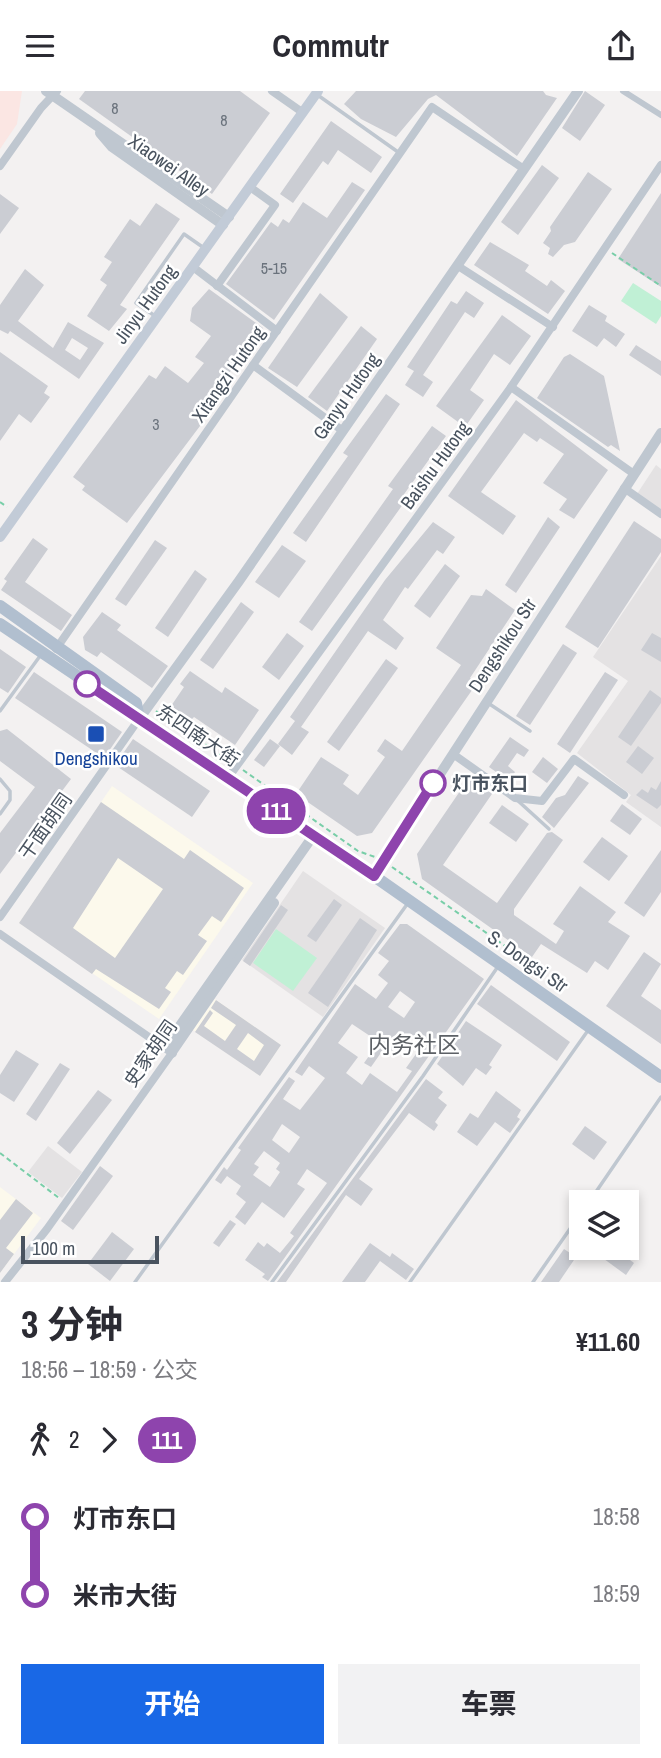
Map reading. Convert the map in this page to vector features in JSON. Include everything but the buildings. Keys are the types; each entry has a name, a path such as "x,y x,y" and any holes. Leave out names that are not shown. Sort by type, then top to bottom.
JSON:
{"main road":[{"name":"Jinyu Hutong","path":"0,537 317,92"},
{"name":"东四南大街","path":"0,606 136,703 139,719"},
{"name":"东四南大街","path":"0,624 374,876"},
{"name":"S. Dongsi Str","path":"374,876 661,1077"}],"street":[{"path":"272,91 302,112"},
{"name":"Ganyu Hutong","path":"139,719 343,431 578,91"},
{"path":"623,91 661,115"},
{"path":"0,166 52,93"},
{"name":"Xiaowei Alley","path":"52,93 98,130 112,147 226,221"},
{"name":"Xitangzi Hutong","path":"46,656 58,646 432,107 524,169"},
{"name":"Xiaowei Alley","path":"98,130 127,144 226,221"},
{"name":"Baishu Hutong","path":"228,778 511,387 661,165"},
{"path":"217,286 275,205 250,187"},
{"path":"458,266 553,327"},
{"path":"193,267 277,331"},
{"path":"253,365 343,431"},
{"path":"511,387 634,474"},
{"name":"Dengshikou Str","path":"374,876 661,433"},
{"path":"624,488 661,514"},
{"name":"干面胡同","path":"0,917 139,719"},
{"path":"453,754 515,798 542,801 574,759 624,795"},
{"path":"172,1053 172,1037 315,838"},
{"path":"0,934 172,1053"},
{"name":"史家胡同","path":"5,1282 66,1203 172,1053"}],"lane":[{"path":"317,92 400,153"},
{"path":"118,135 127,144"},
{"path":"157,317 136,303 184,234 206,249"},
{"path":"0,711 46,656"},
{"path":"486,702 530,731"},
{"path":"0,779 10,791 10,800 0,814"},
{"path":"515,798 549,829"},
{"path":"135,1282 409,901"},
{"path":"272,1282 423,1076 499,964"},
{"path":"410,1282 590,1027"},
{"path":"597,1190 661,1097"},
{"path":"533,1282 569,1230"}],"path":[{"path":"605,249 661,286"},
{"path":"148,706 358,851 384,861 521,957 527,983"},
{"path":"0,1153 66,1203"}],"shaded area":[{"path":"0,91 22,91 17,124 0,149"},
{"path":"656,465 661,469 661,510 637,494"},
{"path":"661,556 661,827 626,802 631,795 577,753 628,681 593,657"},
{"path":"112,786 253,883 159,1019 19,923"},
{"path":"303,871 385,928 323,1017 242,960"},
{"path":"215,999 281,1045 260,1076 193,1030"},
{"path":"48,1146 82,1172 62,1198 28,1172"},
{"path":"0,1187 41,1218 0,1273"}],"green space":[{"path":"633,283 661,301 661,316 656,324 621,301"},
{"path":"276,929 317,958 293,991 253,963"}],"bus line":[{"name":"111","path":"87,684 374,876 433,783"}],"place":[{"name":"Dengshikou","path":"96,734"},
{"name":"灯市东口","path":"433,783"}],"district":[{"name":"内务社区","path":"414,1045"}]}
